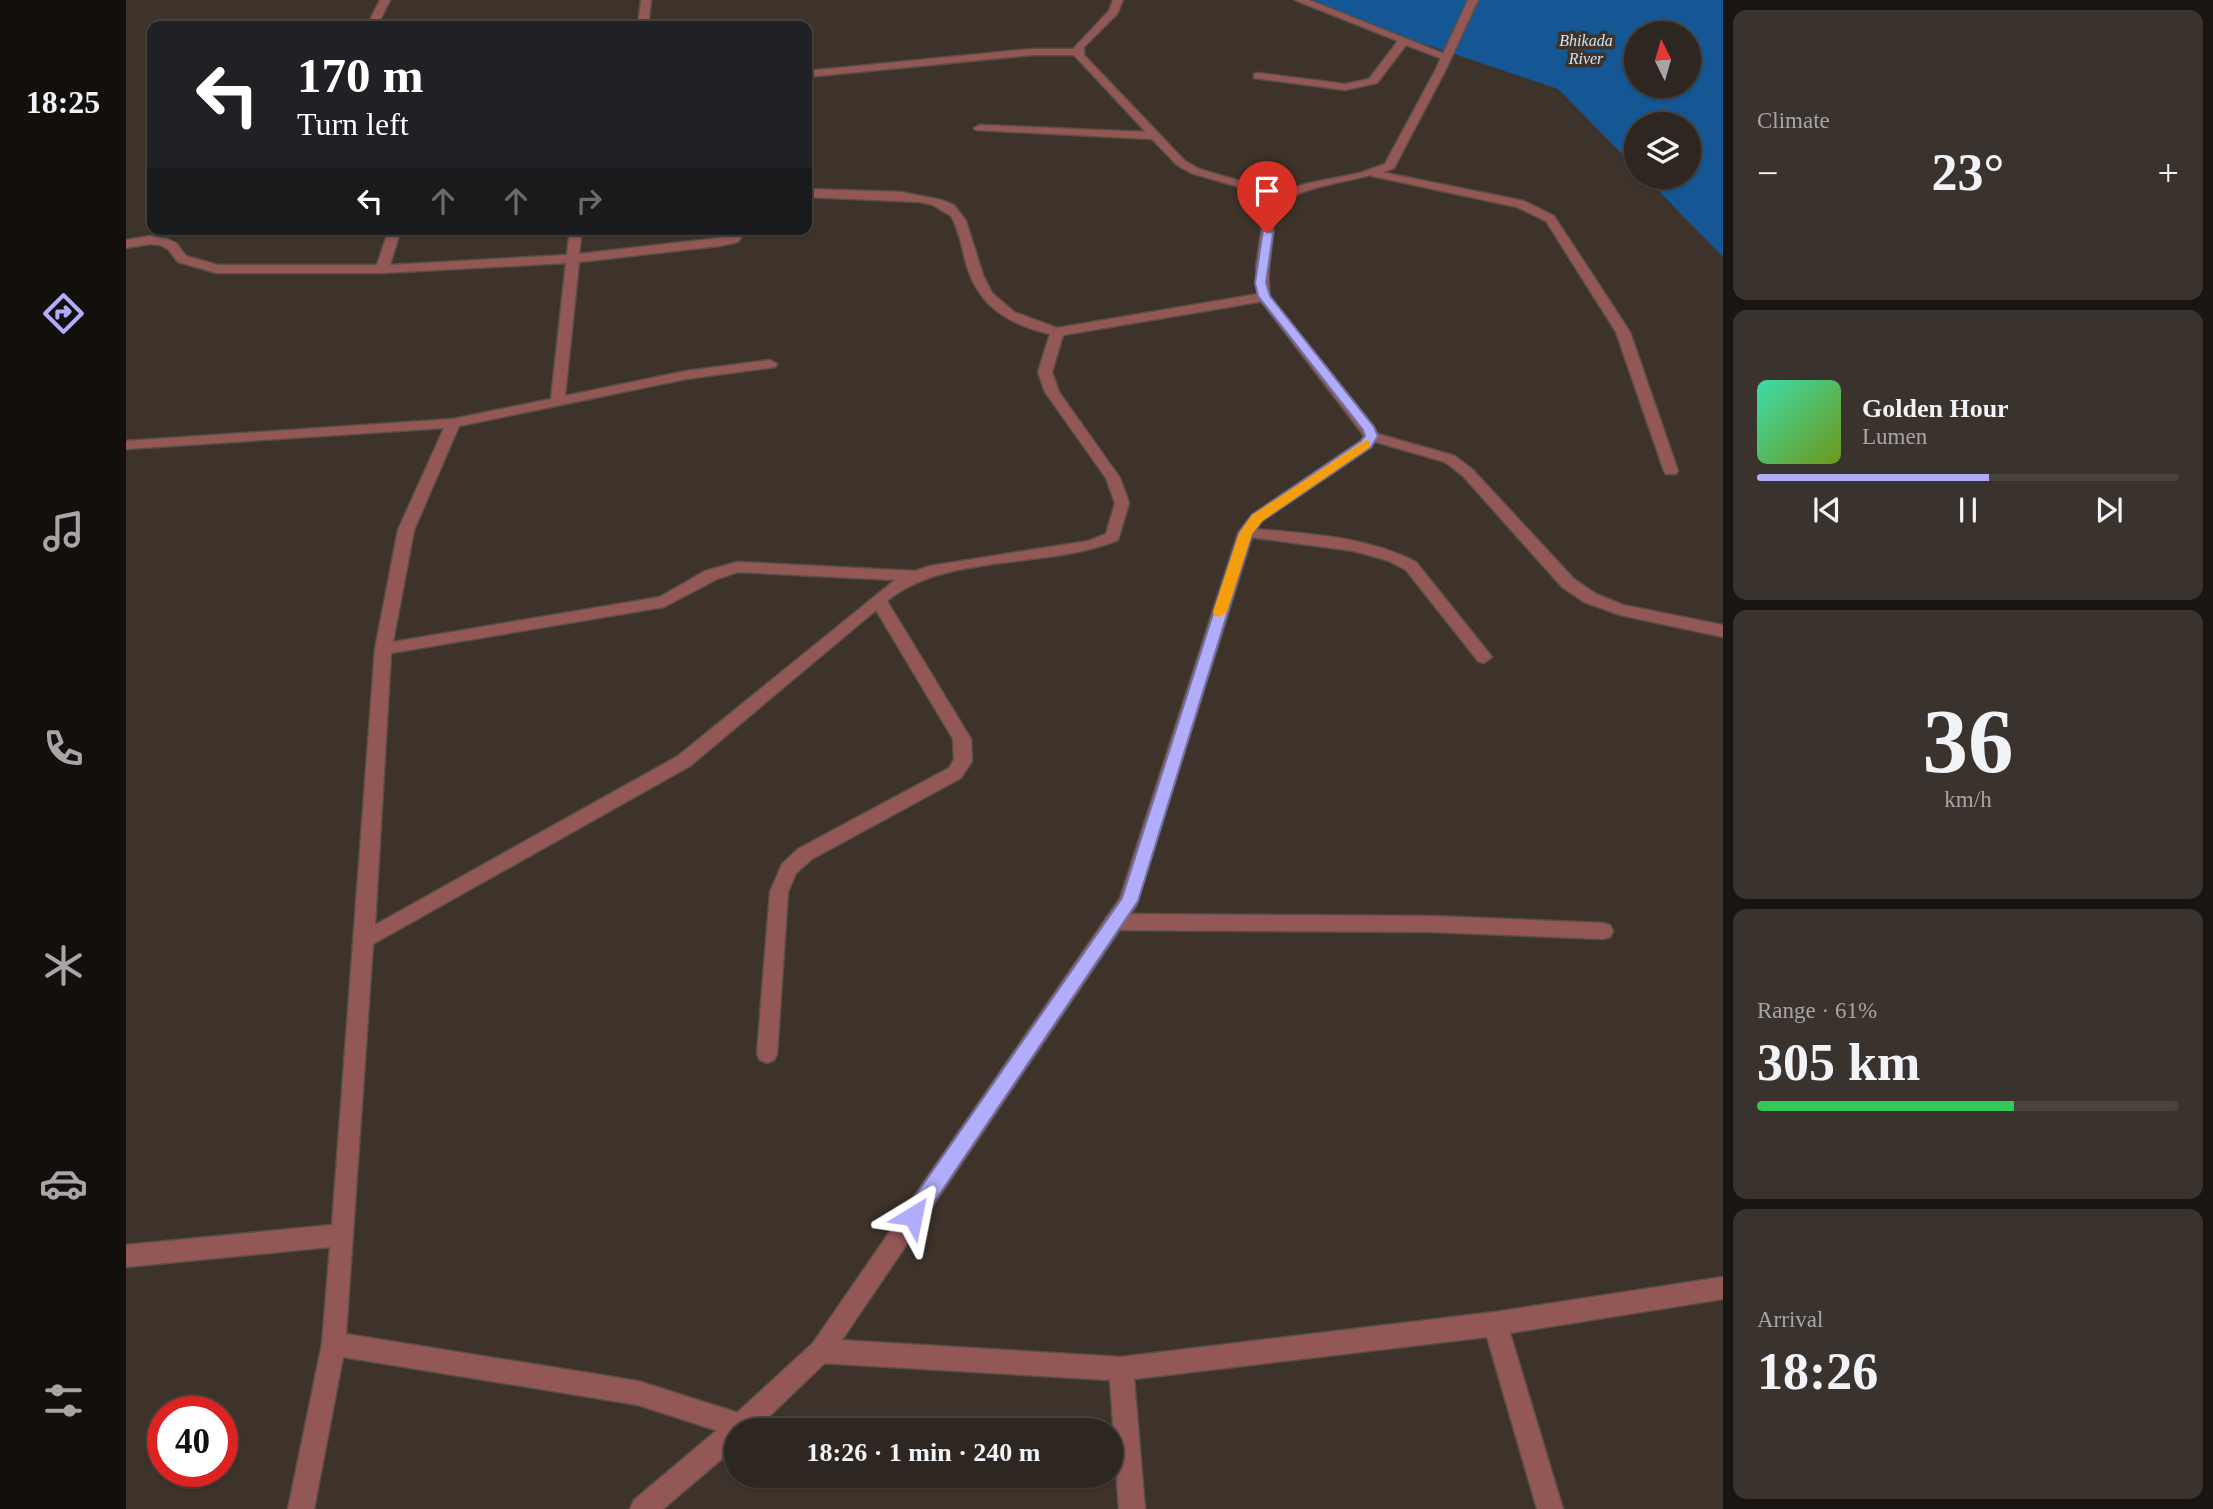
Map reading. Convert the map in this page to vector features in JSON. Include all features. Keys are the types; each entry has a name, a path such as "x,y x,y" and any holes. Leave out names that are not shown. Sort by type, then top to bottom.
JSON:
{"street":[{"path":"374,21 385,0"},
{"path":"644,21 646,0"},
{"path":"1077,52 1079,46 1114,12 1118,0"},
{"path":"1300,0 1447,57"},
{"path":"749,1418 821,1352 1129,901 1138,881 1245,533 1257,518 1366,444 1371,436 1370,430 1264,296 1261,283 1271,208 1280,196 1301,188 1376,174 1390,166 1447,57 1473,0"},
{"path":"1258,76 1345,87 1359,86 1373,81 1404,40"},
{"path":"812,74 1032,52 1077,52 1181,163 1195,170 1280,196"},
{"path":"980,128 1155,136"},
{"path":"1376,174 1520,204 1550,219 1623,332 1671,471"},
{"path":"812,193 913,197 933,201 951,209 960,221 985,295 995,306 1041,328 1057,332 1264,296"},
{"path":"382,269 393,235"},
{"path":"558,400 575,235"},
{"path":"126,244 150,240 163,242 172,246 182,259 216,269 382,269 571,258 719,242 734,239 737,235"},
{"path":"365,940 684,761 894,587 930,571 1091,546 1113,537 1122,503 1113,478 1052,392 1045,372 1057,332"},
{"path":"126,444 453,424 686,375 770,365"},
{"path":"301,1509 334,1344 365,940 383,649 406,530 453,424"},
{"path":"1371,436 1450,459 1468,473 1568,583 1590,598 1620,610 1723,631"},
{"path":"1245,533 1375,549 1398,557 1410,566 1484,657"},
{"path":"383,649 664,602 711,575 737,567 916,576"},
{"path":"766,1054 779,892 789,869 805,854 955,773 963,761 962,739 878,600"},
{"path":"1114,922 1431,924 1603,931"},
{"path":"126,1256 341,1235"},
{"path":"821,1352 1121,1369 1495,1324 1722,1293"},
{"path":"1495,1324 1550,1509"},
{"path":"334,1344 638,1393 724,1423"},
{"path":"1121,1369 1132,1509"},
{"path":"643,1509 724,1440"}],"water":[{"name":"Bhikada River","path":"1294,0 1723,0 1723,257 1657,189 1701,189 1701,112 1624,112 1624,156 1558,89"}],"slow traffic":[{"path":"1220,612 1245,533 1257,518 1366,444"}],"route":[{"path":"913,1216 1129,901 1138,881 1245,533 1257,518 1366,444 1371,436 1370,430 1264,296 1261,283 1267,233"}]}
